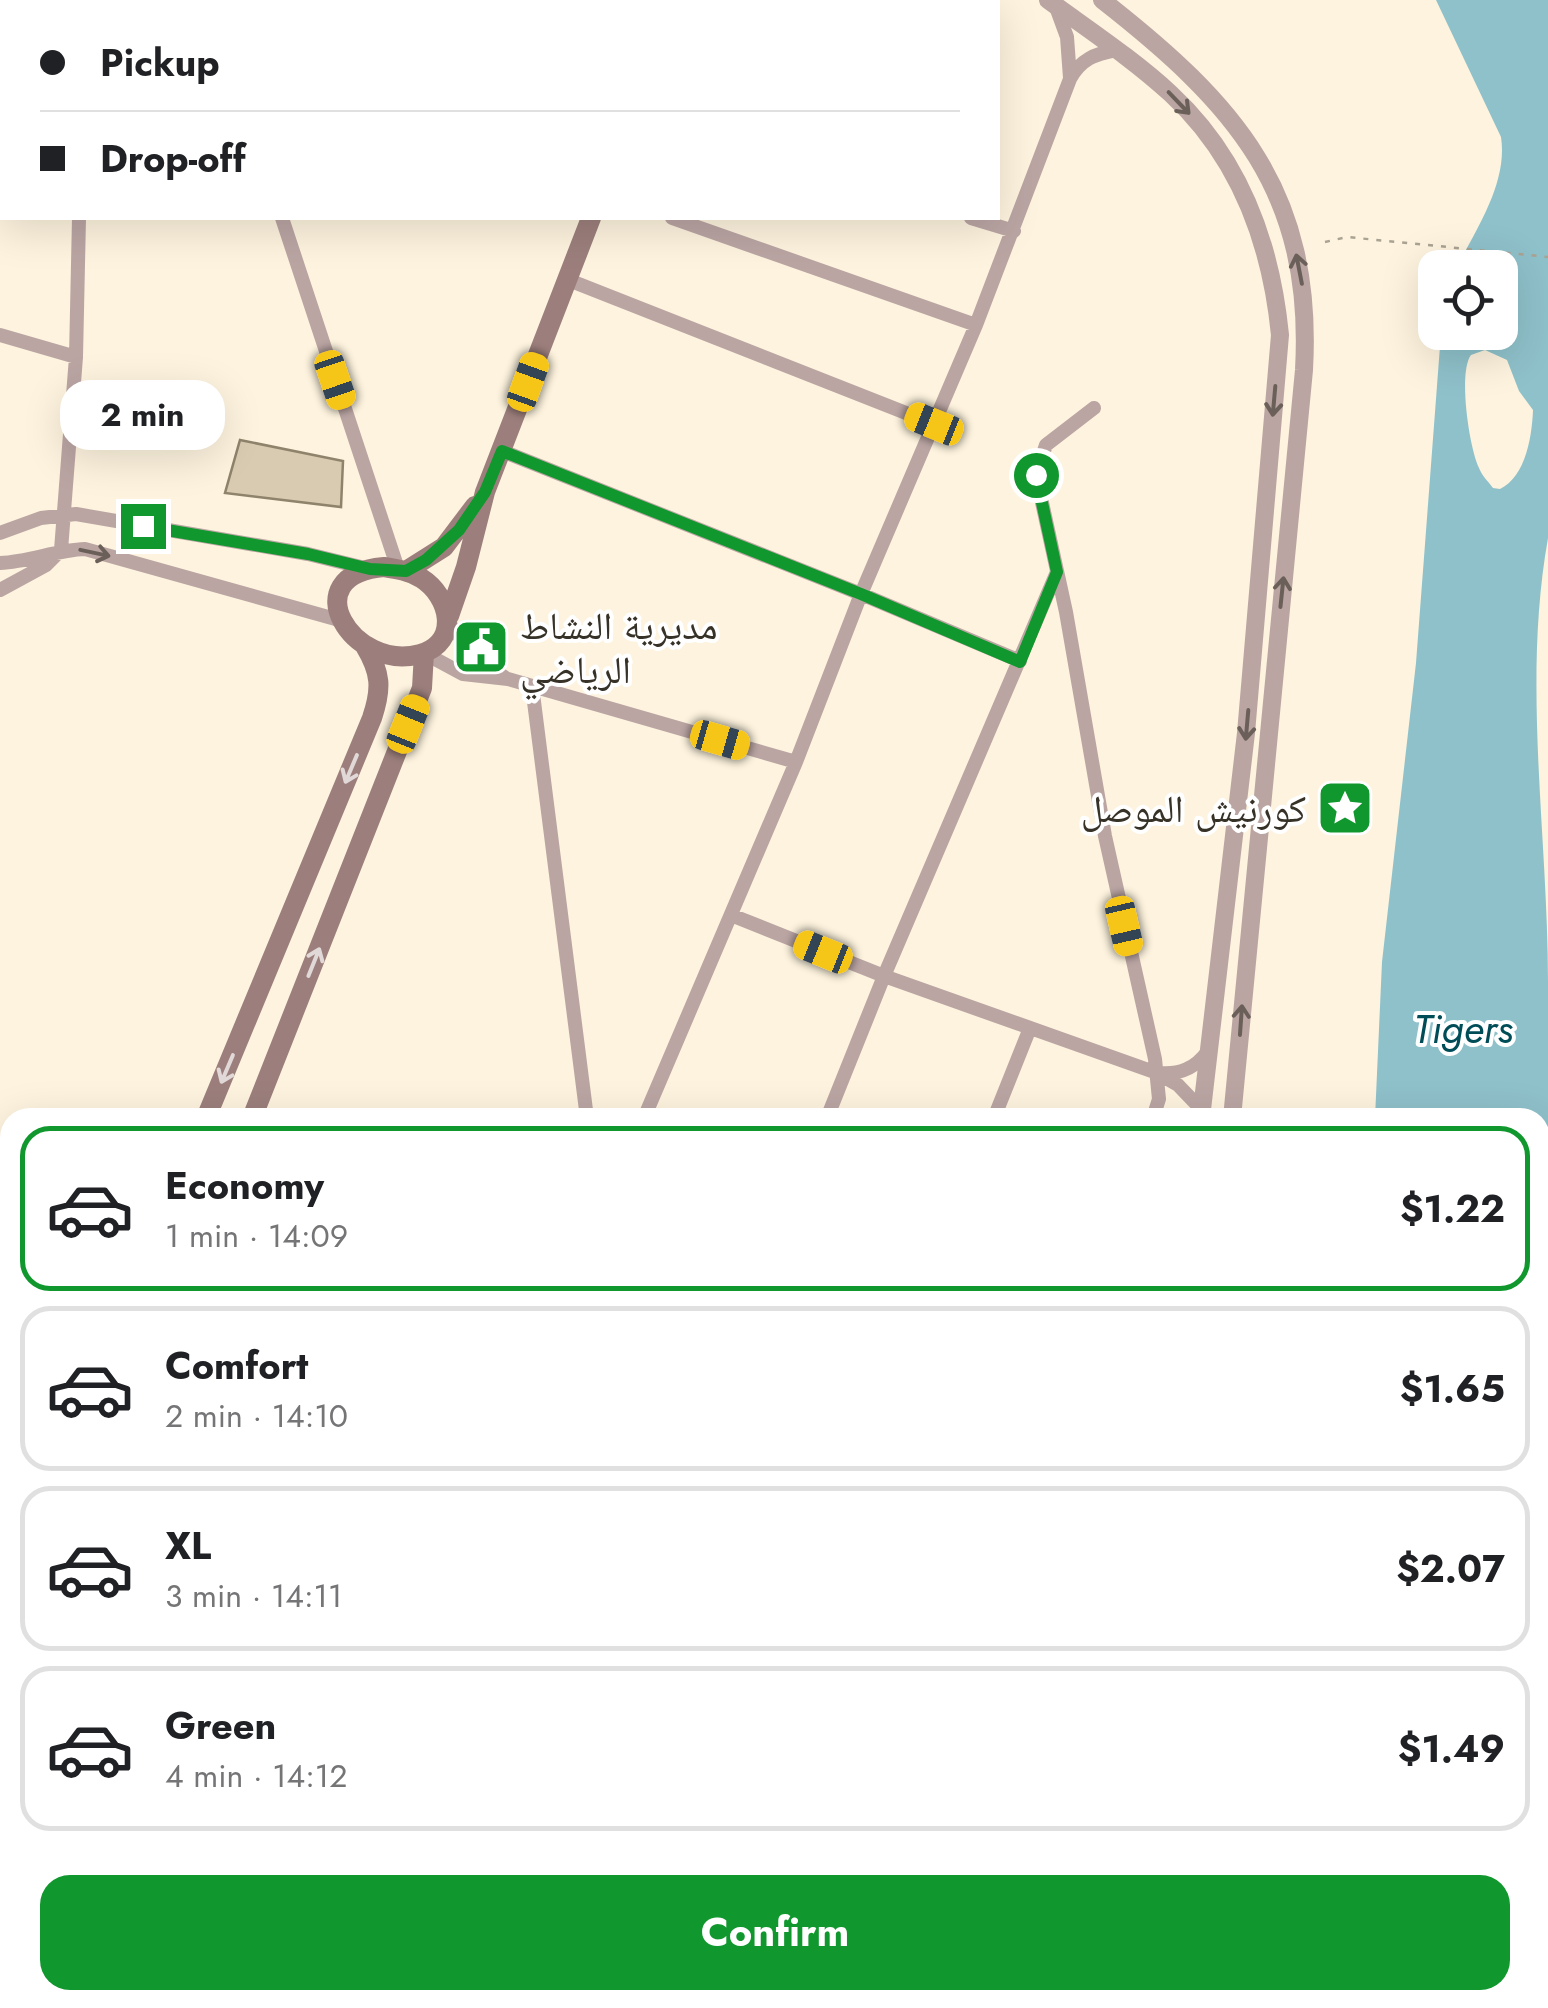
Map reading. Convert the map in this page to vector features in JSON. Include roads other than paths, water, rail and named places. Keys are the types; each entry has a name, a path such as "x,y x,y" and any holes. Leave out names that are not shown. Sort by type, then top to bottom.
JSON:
{"main road":[{"path":"365,646 399,656 424,653 438,645 466,567 485,492 590,220"},
{"path":"402,570 444,546 485,492"},
{"path":"210,1108 381,690 377,666 365,646 340,620 337,600 341,588 348,579 370,569 402,570 433,588 444,600 448,619"},
{"path":"256,1108 422,688 424,653"}],"street":[{"path":"1102,0 1173,57 1221,104 1268,176 1284,213 1304,294 1304,370 1233,1108"},
{"path":"1052,3 1154,79 1200,126 1244,192 1260,230 1270,266 1280,334 1246,732 1203,1108"},
{"path":"1052,3 1066,37 1070,78"},
{"path":"648,1108 976,324 1070,78 1092,55 1116,50"},
{"path":"1154,79 1173,57"},
{"path":"0,590 46,565 62,550 76,357 80,220"},
{"path":"283,220 402,570"},
{"path":"678,220 976,324"},
{"path":"978,220 1014,231"},
{"path":"566,279 934,424"},
{"path":"0,335 76,357"},
{"path":"1094,408 1057,434 1039,460 1038,491 1057,572 1105,836 1157,1072 1157,1108"},
{"path":"502,451 1020,662"},
{"path":"0,533 64,514 308,554 370,569"},
{"path":"0,563 85,549 340,620"},
{"path":"831,1108 1057,572"},
{"path":"448,619 475,656 508,679"},
{"path":"424,653 464,674 508,679 796,762"},
{"path":"532,686 586,1108"},
{"path":"731,914 884,976 1157,1072 1178,1085 1197,1108"},
{"path":"998,1108 1030,1028"},
{"path":"1157,1072 1181,1072 1208,1052"}],"water":[{"name":"Tigers","path":"1436,0 1548,0 1548,538 1537,648 1537,704 1547,927 1548,1108 1375,1108 1382,962 1416,663 1440,350 1485,350 1518,350 1518,250 1466,250 1482,221 1500,171 1501,137","holes":["1485,350 1507,360 1519,391 1533,410 1522,465 1500,489 1493,488 1475,458 1466,410 1465,377 1471,355"]}],"place":[{"name":"مديرية النشاط الرياضي","path":"481,647"},
{"name":"كورنيش الموصل","path":"1345,808"}]}
